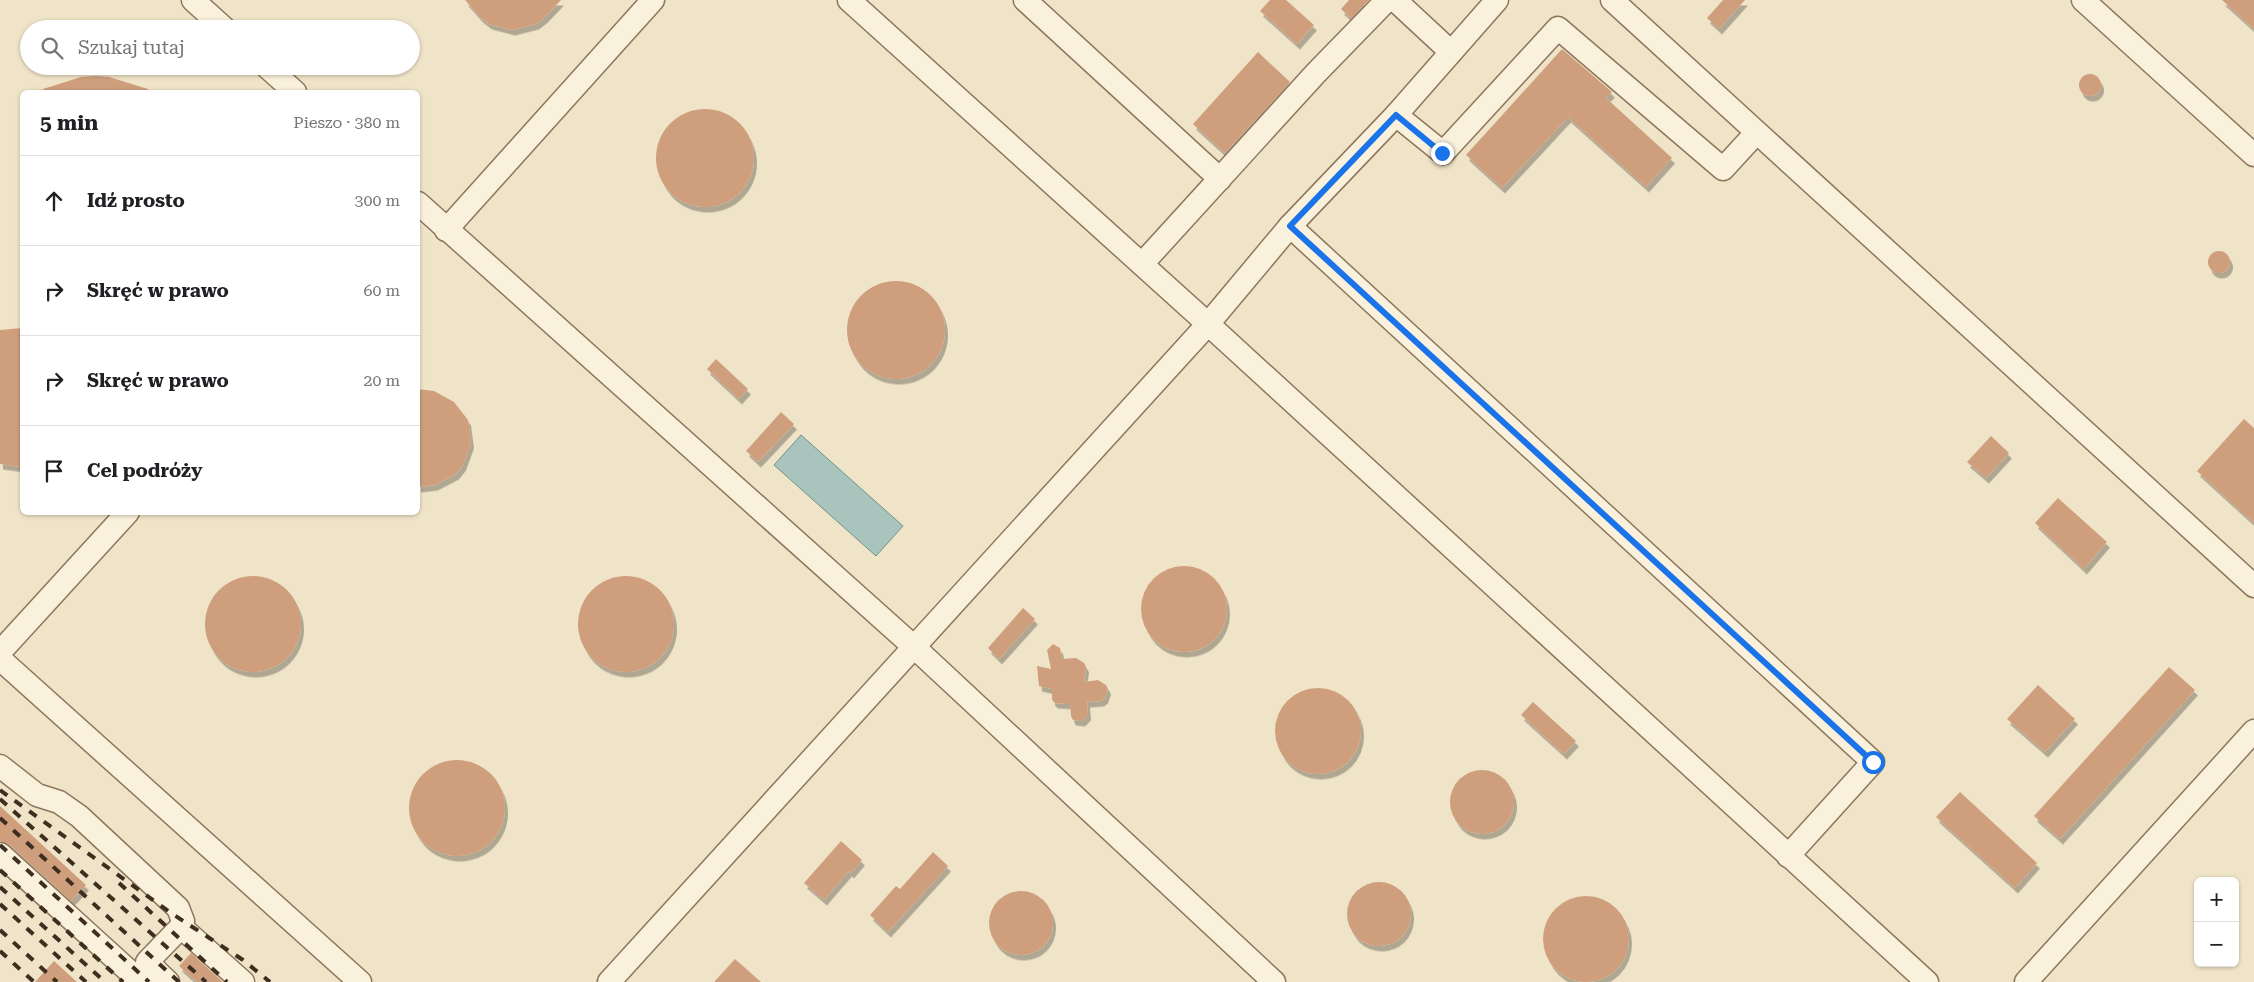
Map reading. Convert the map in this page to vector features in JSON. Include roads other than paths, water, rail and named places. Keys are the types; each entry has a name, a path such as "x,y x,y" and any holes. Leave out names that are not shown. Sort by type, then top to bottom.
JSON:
{"lane":[{"path":"193,0 215,20"},
{"path":"446,230 653,0"},
{"path":"849,0 1208,324 1927,982"},
{"path":"1025,0 1220,179"},
{"path":"1142,264 1387,0"},
{"path":"1396,0 1451,52"},
{"path":"609,982 1208,324 1290,226 1396,115 1498,0"},
{"path":"1612,0 2254,586"},
{"path":"2083,0 2254,155"},
{"path":"1396,115 1442,153 1558,28 1723,169 1756,133"},
{"path":"276,75 293,90"},
{"path":"420,206 913,646 1274,982"},
{"path":"1290,226 1873,762 1788,856"},
{"path":"0,652 125,515"},
{"path":"0,659 360,982"},
{"path":"2026,982 2254,730"},
{"path":"0,766 37,795 59,802 79,816 178,908 183,921 181,927 147,962 168,982"},
{"path":"0,854 141,982"},
{"path":"181,927 243,982"}],"water":[{"path":"801,435 903,526 876,556 774,465"}],"railway":[{"path":"0,790 171,913 243,960 270,982"},
{"path":"0,799 206,982"},
{"path":"0,818 179,982"},
{"path":"0,845 149,982"},
{"path":"0,870 123,982"},
{"path":"119,883 227,982"},
{"path":"0,887 105,982"},
{"path":"0,904 86,982"},
{"path":"0,930 57,982"},
{"path":"0,951 34,982"}]}
